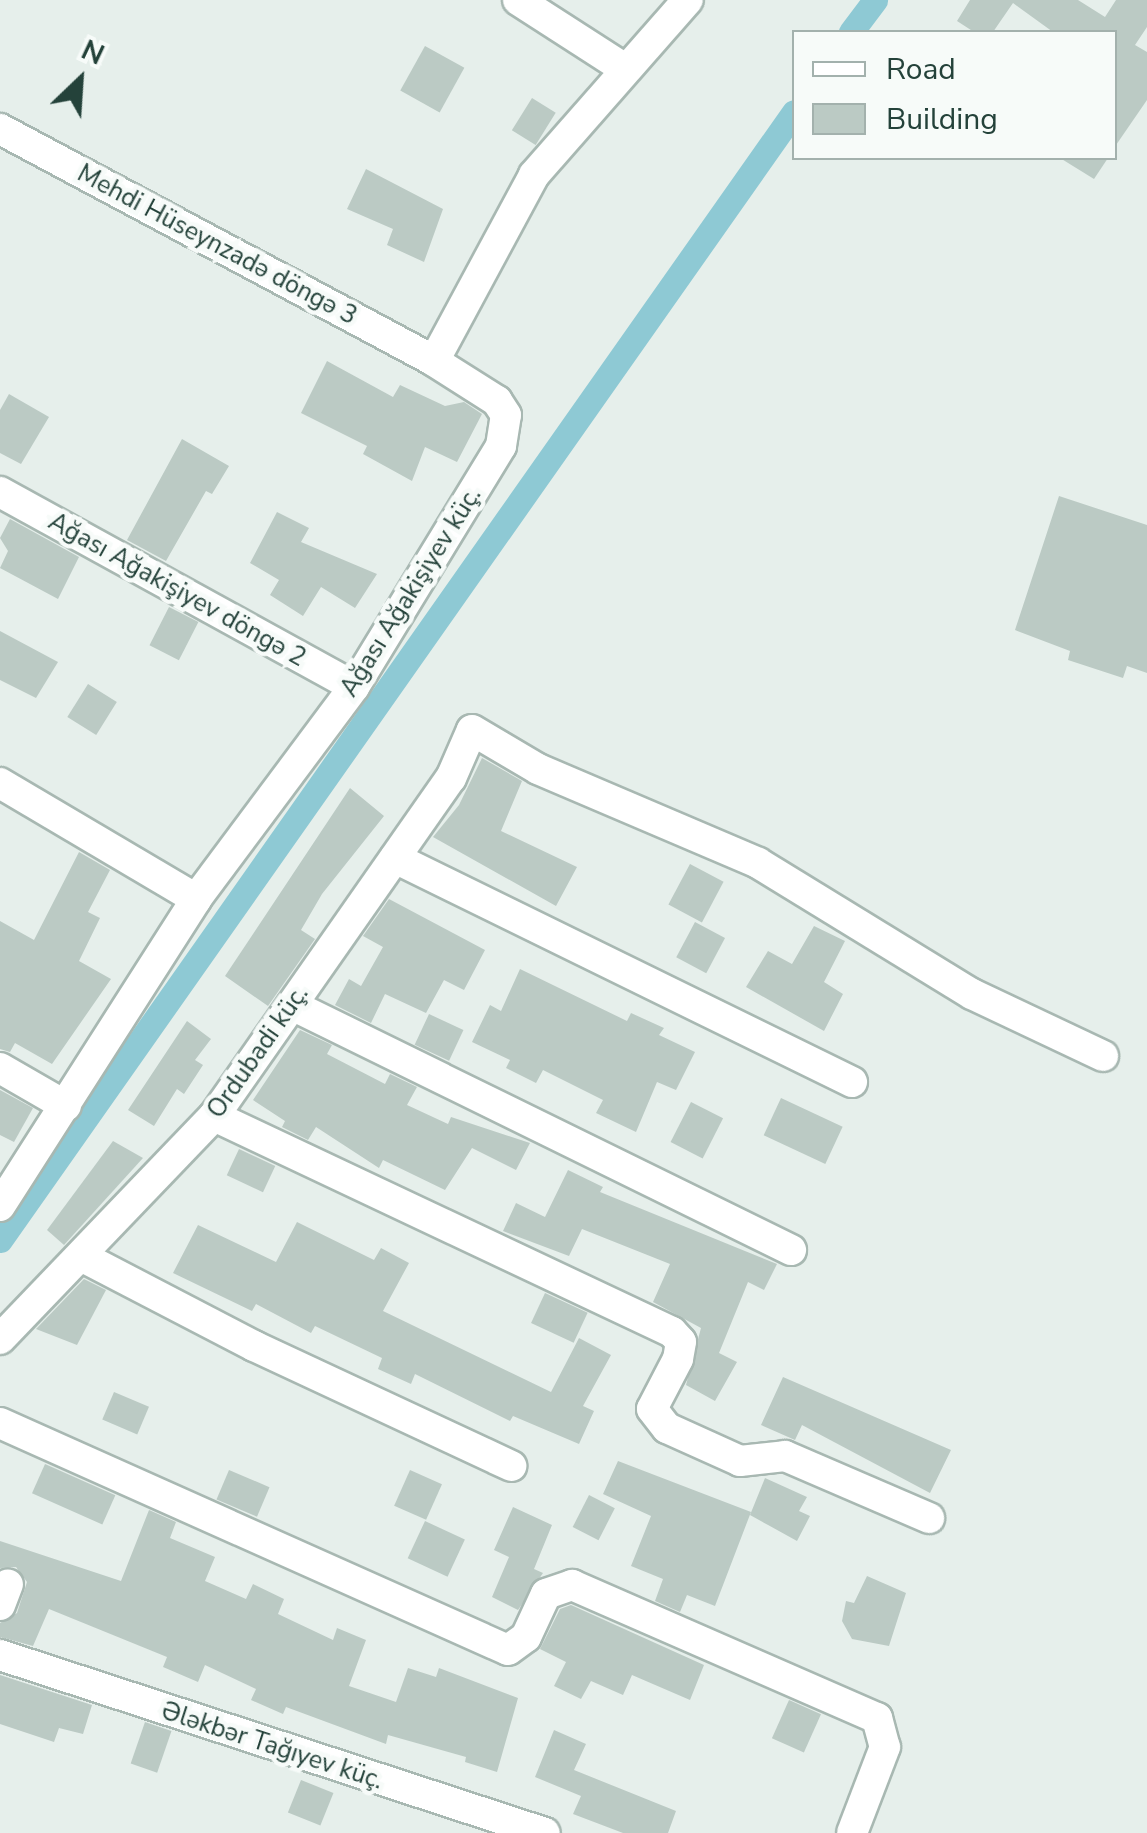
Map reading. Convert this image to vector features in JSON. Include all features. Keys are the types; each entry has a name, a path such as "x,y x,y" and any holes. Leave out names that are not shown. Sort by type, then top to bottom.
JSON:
{"street":[{"path":"518,0 626,69"},
{"path":"434,361 534,175 688,0"},
{"name":"Mehdi Hüseynzadə döngə 3","path":"0,129 434,361"},
{"name":"Ağası Ağakişiyev küç.","path":"0,1206 196,899 354,687 501,446 506,415 497,401 434,361"},
{"name":"Ağası Ağakişiyev döngə 2","path":"0,492 354,687"},
{"name":"Ordubadi küç.","path":"0,1340 214,1116 451,778 472,730 538,769 758,863 972,994 1103,1056"},
{"path":"0,784 196,899"},
{"path":"394,858 852,1082"},
{"path":"292,1004 791,1250"},
{"path":"0,1068 66,1106"},
{"path":"214,1116 672,1332 682,1342 678,1359 652,1409 667,1428 740,1461 784,1456 929,1518"},
{"path":"83,1257 254,1346 511,1466"},
{"path":"0,1423 508,1650 526,1637 546,1594 572,1585 877,1718 886,1747 852,1833"},
{"name":"Ələkbər Tağıyev küç.","path":"0,1656 545,1833"}],"building":[{"path":"970,0 1078,0 1105,17 1116,0 1147,0 1147,27 1135,45 1147,52 1147,100 1117,144 1117,30 1050,30 1013,3 994,30 971,30 957,21"},
{"path":"425,46 464,68 440,112 400,91"},
{"path":"532,98 556,113 536,145 512,130"},
{"path":"1063,160 1107,160 1094,179"},
{"path":"366,169 443,209 424,262 387,245 393,229 347,209"},
{"path":"327,361 393,397 400,385 445,406 464,402 482,414 457,462 425,447 412,481 363,454 367,446 301,413"},
{"path":"9,394 49,417 21,464 0,453 0,410"},
{"path":"182,439 229,466 212,494 206,491 166,561 127,540"},
{"path":"1059,496 1147,525 1147,673 1127,666 1123,678 1068,660 1070,651 1015,630"},
{"path":"277,512 309,528 301,542 377,574 355,608 321,587 303,616 270,595 279,580 250,563"},
{"path":"10,519 79,557 58,599 0,568 8,551 0,538"},
{"path":"169,607 198,622 179,660 149,645"},
{"path":"0,631 58,662 36,698 0,680"},
{"path":"88,684 117,702 96,735 67,717"},
{"path":"482,758 522,781 501,831 577,867 556,906 433,837 459,805"},
{"path":"350,788 384,816 322,894 301,930 315,939 268,1006 225,976"},
{"path":"79,852 110,870 88,912 100,918 79,961 111,979 52,1064 15,1043 10,1052 0,1049 0,921 34,940"},
{"path":"690,864 724,882 702,922 668,905"},
{"path":"389,899 485,950 464,990 444,980 426,1013 385,994 371,1023 335,1005 349,979 361,986 383,947 363,936"},
{"path":"695,922 725,938 706,973 676,957"},
{"path":"814,926 845,941 824,982 843,994 824,1031 746,987 768,951 792,964"},
{"path":"520,969 627,1021 631,1013 664,1028 659,1035 695,1052 676,1090 657,1082 636,1132 596,1113 603,1100 543,1070 536,1083 506,1068 510,1060 472,1042 490,1005 501,1011"},
{"path":"429,1014 463,1030 449,1061 415,1045"},
{"path":"187,1021 211,1039 195,1060 203,1065 184,1094 177,1089 154,1126 128,1110"},
{"path":"300,1030 332,1045 327,1054 385,1084 390,1074 417,1087 407,1105 448,1124 451,1117 530,1143 516,1170 472,1148 445,1190 383,1160 379,1168 316,1127 308,1140 282,1127 285,1121 253,1100"},
{"path":"0,1090 33,1108 14,1142 0,1135"},
{"path":"781,1098 843,1127 825,1164 764,1135"},
{"path":"691,1102 723,1118 703,1158 671,1142"},
{"path":"113,1141 143,1158 64,1245 47,1230"},
{"path":"239,1149 275,1166 263,1192 227,1175"},
{"path":"568,1170 603,1187 600,1192 777,1264 764,1290 748,1282 719,1353 737,1362 715,1401 686,1385 701,1328 653,1302 670,1264 582,1229 569,1256 503,1231 516,1203 545,1217"},
{"path":"297,1222 374,1260 381,1248 409,1263 383,1311 551,1392 579,1338 611,1355 583,1406 594,1411 579,1444 513,1416 510,1421 415,1374 411,1384 378,1369 382,1358 315,1326 311,1333 256,1304 252,1311 173,1273 198,1225 276,1262"},
{"path":"84,1279 106,1290 77,1345 36,1329"},
{"path":"545,1293 588,1313 574,1343 531,1323"},
{"path":"783,1377 951,1450 930,1493 802,1425 795,1440 761,1425"},
{"path":"114,1392 149,1407 137,1434 102,1420"},
{"path":"618,1461 751,1512 715,1606 687,1595 680,1612 655,1601 663,1579 631,1566 651,1516 603,1494"},
{"path":"45,1464 115,1495 102,1525 32,1493"},
{"path":"229,1470 270,1487 257,1517 216,1499"},
{"path":"410,1470 442,1484 426,1520 394,1506"},
{"path":"765,1478 807,1497 799,1511 810,1516 797,1541 750,1515"},
{"path":"589,1495 615,1508 598,1540 573,1527"},
{"path":"513,1507 552,1525 534,1569 543,1573 518,1610 492,1597 509,1557 494,1550"},
{"path":"149,1510 176,1522 170,1538 215,1557 205,1581 246,1599 253,1584 284,1599 278,1614 333,1640 337,1628 366,1640 349,1686 396,1702 408,1668 436,1677 439,1668 518,1698 497,1772 465,1762 466,1757 388,1735 386,1744 286,1707 283,1714 251,1700 256,1689 205,1665 198,1682 163,1667 167,1657 49,1609 33,1646 0,1637 0,1623 17,1613 27,1582 16,1567 0,1568 0,1541 121,1581"},
{"path":"425,1521 465,1540 448,1577 408,1558"},
{"path":"867,1576 906,1593 889,1646 852,1639 842,1621 846,1601 854,1603"},
{"path":"571,1605 704,1665 690,1700 632,1675 623,1695 591,1681 581,1699 554,1686 566,1662 540,1649 560,1609"},
{"path":"0,1675 92,1705 83,1734 59,1728 54,1742 0,1724"},
{"path":"789,1700 821,1714 804,1753 772,1738"},
{"path":"145,1722 171,1731 157,1773 131,1764"},
{"path":"554,1730 586,1744 574,1770 676,1811 668,1833 623,1833 573,1814 581,1796 535,1777"},
{"path":"301,1780 333,1793 320,1826 288,1812"}],"waterway":[{"path":"852,30 875,0"},
{"path":"0,1240 792,115"}]}
